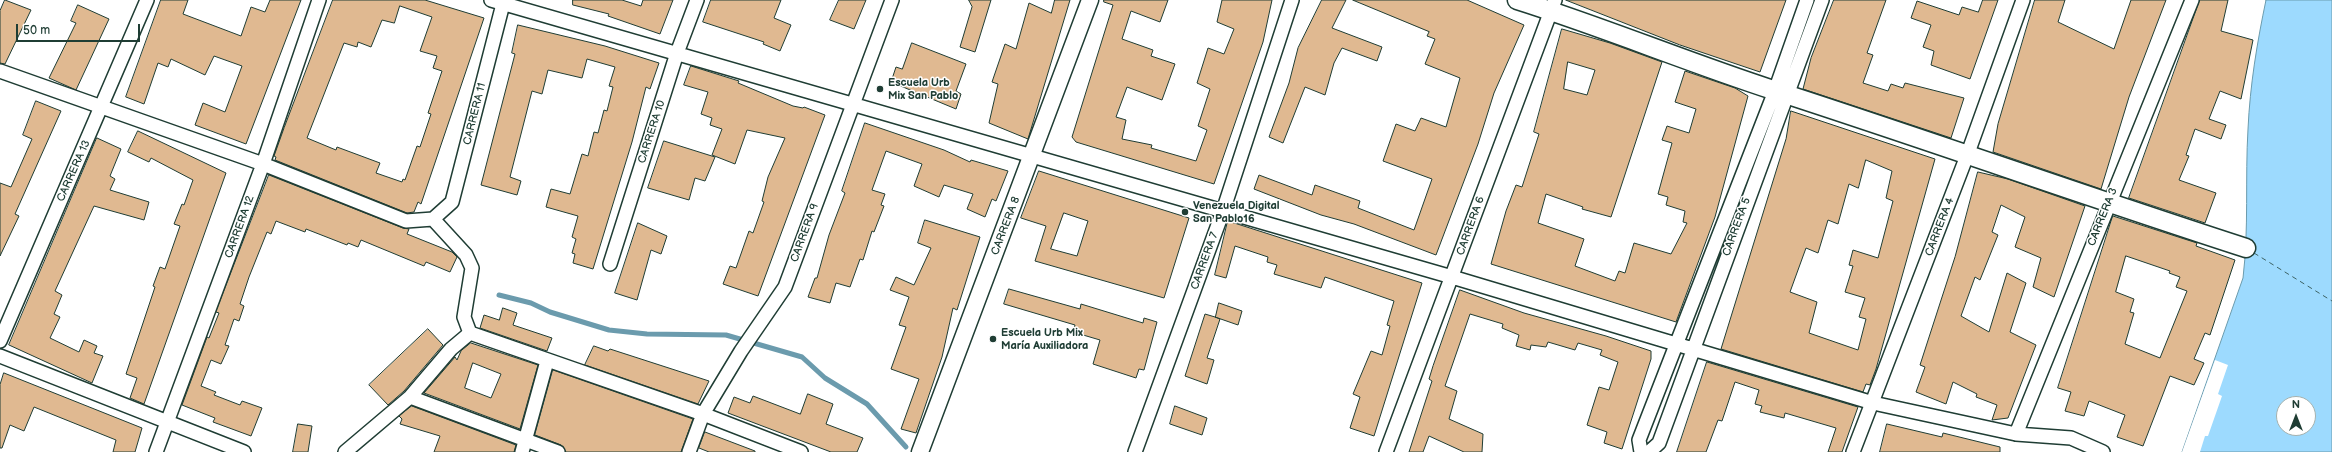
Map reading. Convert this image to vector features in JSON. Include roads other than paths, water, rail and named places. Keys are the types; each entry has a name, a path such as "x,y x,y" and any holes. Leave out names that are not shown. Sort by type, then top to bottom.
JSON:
{"main road":[{"path":"1517,0 1553,5 1781,92 1968,153 2109,203 2246,248"}],"street":[{"name":"CARRERA 13","path":"0,341 147,0"},
{"name":"CARRERA 12","path":"156,452 263,164 319,0"},
{"name":"CARRERA 10","path":"610,264 677,53 697,0"},
{"name":"CARRERA 9","path":"689,452 703,414 741,351 785,287 892,0"},
{"name":"CARRERA 8","path":"920,452 1033,156 1090,0"},
{"name":"CARRERA 7","path":"1135,452 1223,211 1292,0"},
{"name":"CARRERA 5","path":"1649,452 1659,443 1692,349 1781,92 1807,0"},
{"name":"CARRERA 5","path":"1641,452 1639,440 1675,344 1781,92 1822,0"},
{"name":"CARRERA 4","path":"1853,452 1873,404 1968,153 2023,0"},
{"name":"CARRERA 3","path":"2016,434 2192,0"},
{"path":"499,1 1452,277 1873,404 2016,434 2070,438 2103,452"},
{"name":"CARRERA 11","path":"433,219 452,202 499,1"},
{"name":"CARRERA 6","path":"1386,452 1553,5"},
{"path":"0,71 263,164 406,221 433,219 466,255 472,268 464,317 470,333 703,414 801,452"},
{"path":"345,452 410,397 451,349 470,333"},
{"path":"0,356 244,452"},
{"path":"524,446 547,361"},
{"path":"410,397 524,446 558,452"}],"water":[{"path":"2266,0 2332,0 2332,452 2182,452 2243,278 2246,241 2247,148 2250,96 2254,64"}],"waterway":[{"path":"499,295 531,303 550,312 609,330 647,334 726,335 802,357 825,378 867,404 906,447"}],"place":[{"name":"Escuela Urb Mix San Pablo","path":"880,89"},
{"name":"Venezuela Digital San Pablo16","path":"1185,212"},
{"name":"Escuela Urb Mix María Auxiliadora","path":"993,339"}]}
